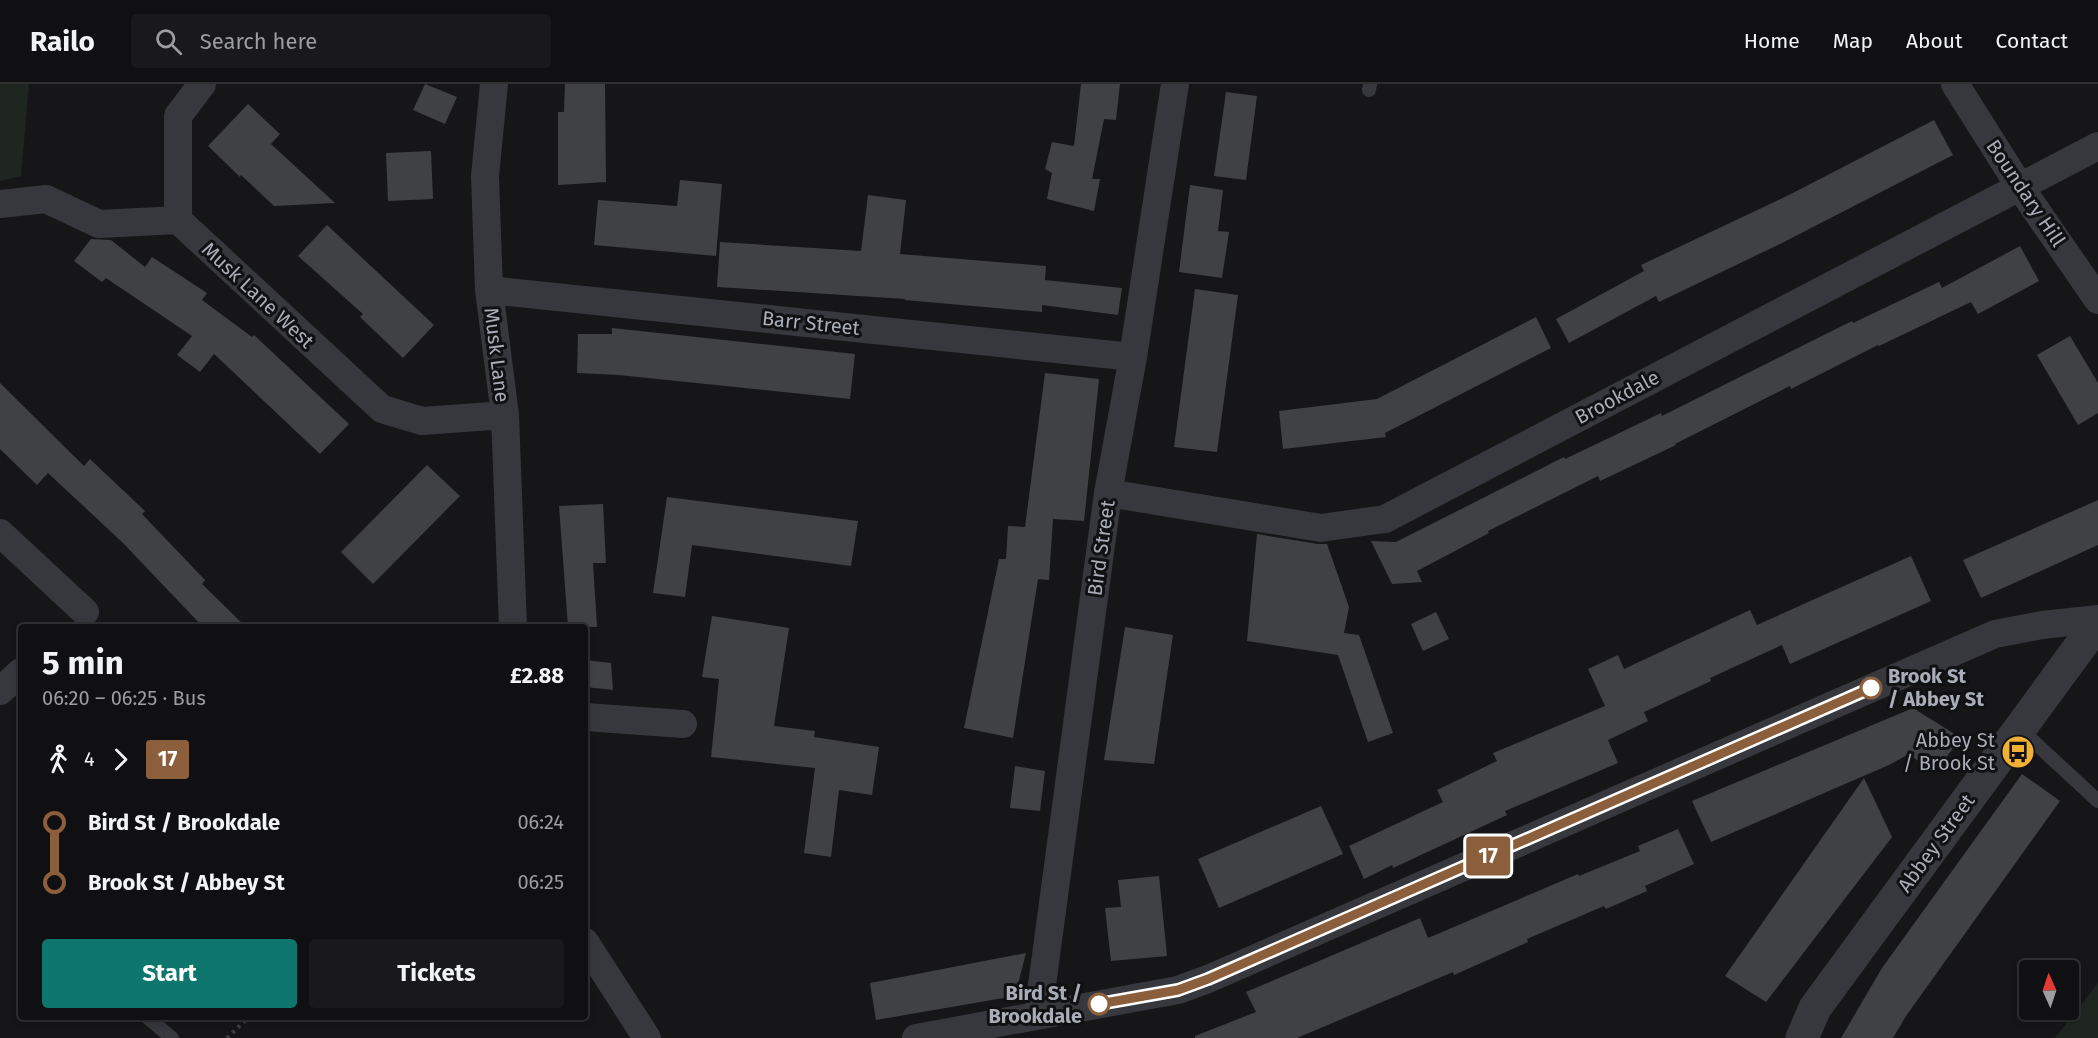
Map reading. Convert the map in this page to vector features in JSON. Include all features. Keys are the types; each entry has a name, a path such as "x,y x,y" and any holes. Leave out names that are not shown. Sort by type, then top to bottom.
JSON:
{"street":[{"path":"0,204 46,199 99,224 178,220 178,116 202,84"},
{"name":"Musk Lane","path":"494,84 485,176 489,290 505,415 513,624"},
{"name":"Bird Street","path":"1038,1015 1108,493 1133,357 1175,84"},
{"name":"Boundary Hill","path":"1955,84 2020,187 2098,300"},
{"name":"Brookdale","path":"1108,493 1321,528 1385,519 2098,146"},
{"name":"Musk Lane West","path":"178,220 382,410 422,420 505,415"},
{"name":"Barr Street","path":"489,290 1133,357"},
{"path":"0,532 85,622"},
{"path":"916,1038 1178,990 1208,979 1995,634 2042,625 2098,620"},
{"name":"Abbey Street","path":"1802,1038 1815,1008 2098,620"},
{"path":"0,692 18,675"},
{"path":"588,717 683,723"},
{"path":"588,947 647,1038"}],"lane":[{"path":"2020,729 2098,801"},
{"path":"151,1020 172,1038"}],"path":[{"path":"227,1038 246,1020"}],"shaded area":[{"path":"0,84 29,84 21,176 0,181"},
{"path":"2098,983 2098,1038 2055,1038 2069,1020 2079,1020 2079,1007"}],"building":[{"path":"425,84 457,97 445,124 413,110"},
{"path":"565,84 605,84 606,182 558,185 558,112 564,112"},
{"path":"1081,84 1120,84 1116,120 1104,119 1092,179 1100,179 1094,211 1047,199 1052,173 1045,169 1052,142 1074,146"},
{"path":"1226,92 1257,96 1246,180 1214,176"},
{"path":"248,104 280,134 271,144 335,203 274,206 208,146"},
{"path":"1934,120 1953,155 1782,243 1659,302 1656,296 1569,343 1556,319 1644,271 1641,265 1787,196"},
{"path":"431,151 433,199 388,201 386,153"},
{"path":"680,180 722,184 716,256 594,245 598,200 677,206"},
{"path":"1190,185 1223,190 1218,231 1229,232 1222,278 1179,272"},
{"path":"868,195 906,200 900,254 1046,266 1045,280 1122,288 1118,315 1042,305 1042,312 905,299 717,287 720,242 861,251"},
{"path":"327,225 434,325 403,358 360,317 363,314 298,256"},
{"path":"91,239 111,240 145,267 152,257 207,293 202,300 252,337 254,335 349,424 320,454 214,354 200,372 177,355 192,336 106,278 102,282 74,261"},
{"path":"2020,246 2039,281 1978,314 1971,302 1791,389 1790,386 1676,445 1600,481 1598,476 1488,531 1489,533 1417,571 1422,582 1392,584 1371,541 1396,542 1564,457 1565,459 1661,413 1662,416 1852,321 1853,323 1939,282 1942,288"},
{"path":"1195,289 1238,295 1217,452 1174,447"},
{"path":"1536,317 1551,348 1385,433 1386,437 1283,449 1279,411 1377,399"},
{"path":"612,328 855,354 850,399 619,375 577,373 578,334 612,334"},
{"path":"2070,336 2098,383 2098,413 2078,425 2037,355"},
{"path":"1045,373 1099,379 1084,521 1053,519 1049,580 1038,579 1013,738 964,728 999,559 1006,559 1008,526 1025,527"},
{"path":"0,383 84,466 90,459 145,511 142,514 205,580 202,584 243,624 200,624 123,543 48,473 37,485 0,449"},
{"path":"427,465 460,496 373,584 341,552"},
{"path":"667,497 858,521 851,566 692,545 685,597 653,593"},
{"path":"2098,500 2098,545 1981,598 1963,560"},
{"path":"603,504 606,563 593,563 597,627 588,627 588,624 568,624 559,506"},
{"path":"1257,534 1327,544 1349,607 1344,633 1359,635 1393,733 1368,742 1338,655 1247,641"},
{"path":"1911,556 1931,601 1790,664 1782,645 1710,678 1711,681 1644,712 1648,721 1608,740 1618,763 1505,811 1507,815 1393,868 1392,865 1364,879 1349,846 1443,802 1437,790 1497,761 1493,753 1605,706 1588,669 1618,655 1624,669 1750,610 1757,625"},
{"path":"1436,612 1449,639 1423,651 1411,624"},
{"path":"712,616 789,628 774,726 815,731 814,737 879,747 872,795 839,790 831,857 804,853 815,768 711,757 719,679 702,677"},
{"path":"1125,627 1173,635 1154,764 1104,760"},
{"path":"588,660 611,663 613,690 588,687"},
{"path":"1913,708 1961,738 1934,773 1909,754 1889,765 1711,842 1692,801"},
{"path":"1015,766 1045,771 1040,811 1010,808"},
{"path":"2022,774 2060,801 1906,1016 1893,1038 1841,1038 1882,968"},
{"path":"1864,778 1892,837 1766,1002 1725,976"},
{"path":"1321,806 1343,854 1219,908 1198,859"},
{"path":"1678,829 1694,864 1645,886 1647,891 1606,909 1604,906 1527,939 1528,942 1454,975 1453,972 1297,1038 1195,1038 1195,1036 1256,1012 1246,992 1420,918 1428,938 1578,874 1579,876 1640,851 1638,846"},
{"path":"1159,876 1167,956 1111,961 1105,908 1121,907 1118,880"},
{"path":"1026,953 1015,996 876,1020 870,983"}],"bus line":[{"name":"17","path":"1099,1004 1178,990 1208,979 1871,688"}],"place":[{"name":"Brook St / Abbey St","path":"1871,688"},
{"name":"Abbey St / Brook St","path":"2018,752"},
{"name":"Bird St / Brookdale","path":"1099,1004"}]}
